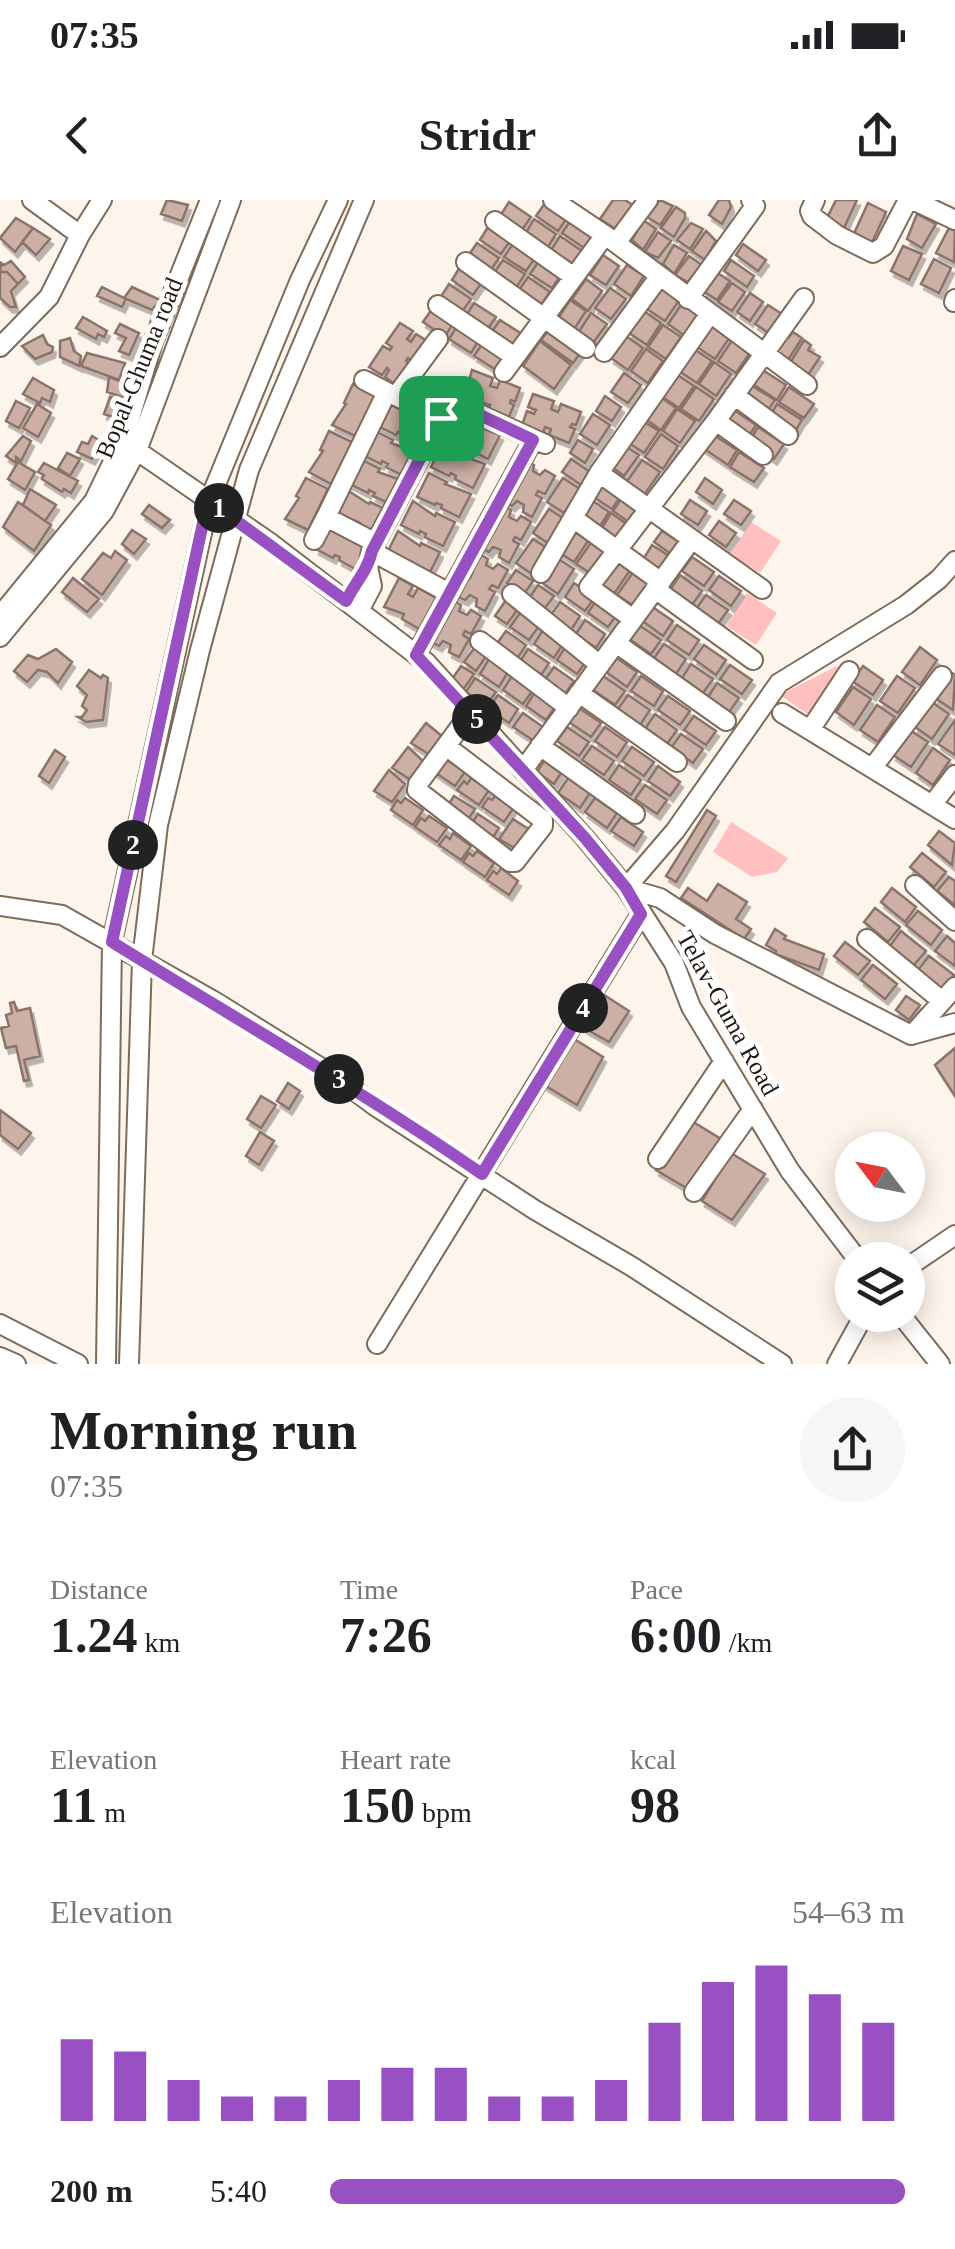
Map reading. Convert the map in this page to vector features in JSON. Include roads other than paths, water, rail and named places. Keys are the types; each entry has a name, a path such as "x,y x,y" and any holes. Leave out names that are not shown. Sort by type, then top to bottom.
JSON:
{"street":[{"path":"32,200 80,234"},
{"path":"0,347 49,297 80,234 102,200"},
{"path":"0,616 94,501 131,444 153,342 210,200"},
{"name":"Bopal-Ghuma road","path":"0,637 104,511 231,200"},
{"path":"106,1364 112,942 208,500 300,280 338,200"},
{"path":"128,1364 142,960 158,825 248,470 364,200"},
{"path":"438,305 510,364 574,277 648,200"},
{"path":"688,299 755,206 751,200"},
{"path":"815,200 812,216 837,235 873,253 884,246 910,200 955,220"},
{"path":"558,201 806,385"},
{"path":"495,221 574,277"},
{"path":"466,262 595,350 660,276"},
{"path":"634,619 589,586 716,421 804,298"},
{"path":"540,573 599,473 710,315"},
{"path":"314,540 392,394 438,340"},
{"path":"364,380 441,418"},
{"path":"734,396 788,435"},
{"path":"352,606 356,580 450,401 539,442 416,655"},
{"path":"716,421 762,455"},
{"name":"Telav-Guma Road","path":"131,444 416,655 523,770 626,888 674,963 691,1007 790,1170 844,1242"},
{"path":"599,473 762,589"},
{"path":"326,517 372,554 450,593"},
{"path":"573,518 752,660"},
{"path":"523,770 692,539"},
{"path":"955,561 940,580 906,605 779,683 676,831 626,888 660,898 715,934 912,1035 955,1023"},
{"path":"512,594 600,665"},
{"path":"480,642 677,762"},
{"path":"616,643 726,721"},
{"path":"810,730 849,671"},
{"path":"873,768 942,676"},
{"path":"446,746 543,820 543,826 515,862 418,790 418,784 471,712"},
{"path":"782,713 955,819"},
{"path":"540,746 635,814"},
{"path":"932,804 955,775"},
{"path":"915,885 955,920"},
{"path":"0,906 62,915 112,942 336,1078 782,1364"},
{"path":"376,1344 641,914"},
{"path":"867,939 949,994 912,1035"},
{"path":"658,1159 724,1061"},
{"path":"694,1192 753,1109"},
{"path":"925,1256 955,1235"},
{"path":"0,1324 78,1364"},
{"path":"837,1364 855,1332"},
{"path":"915,1332 940,1364"},
{"path":"0,1357 16,1364"}]}
